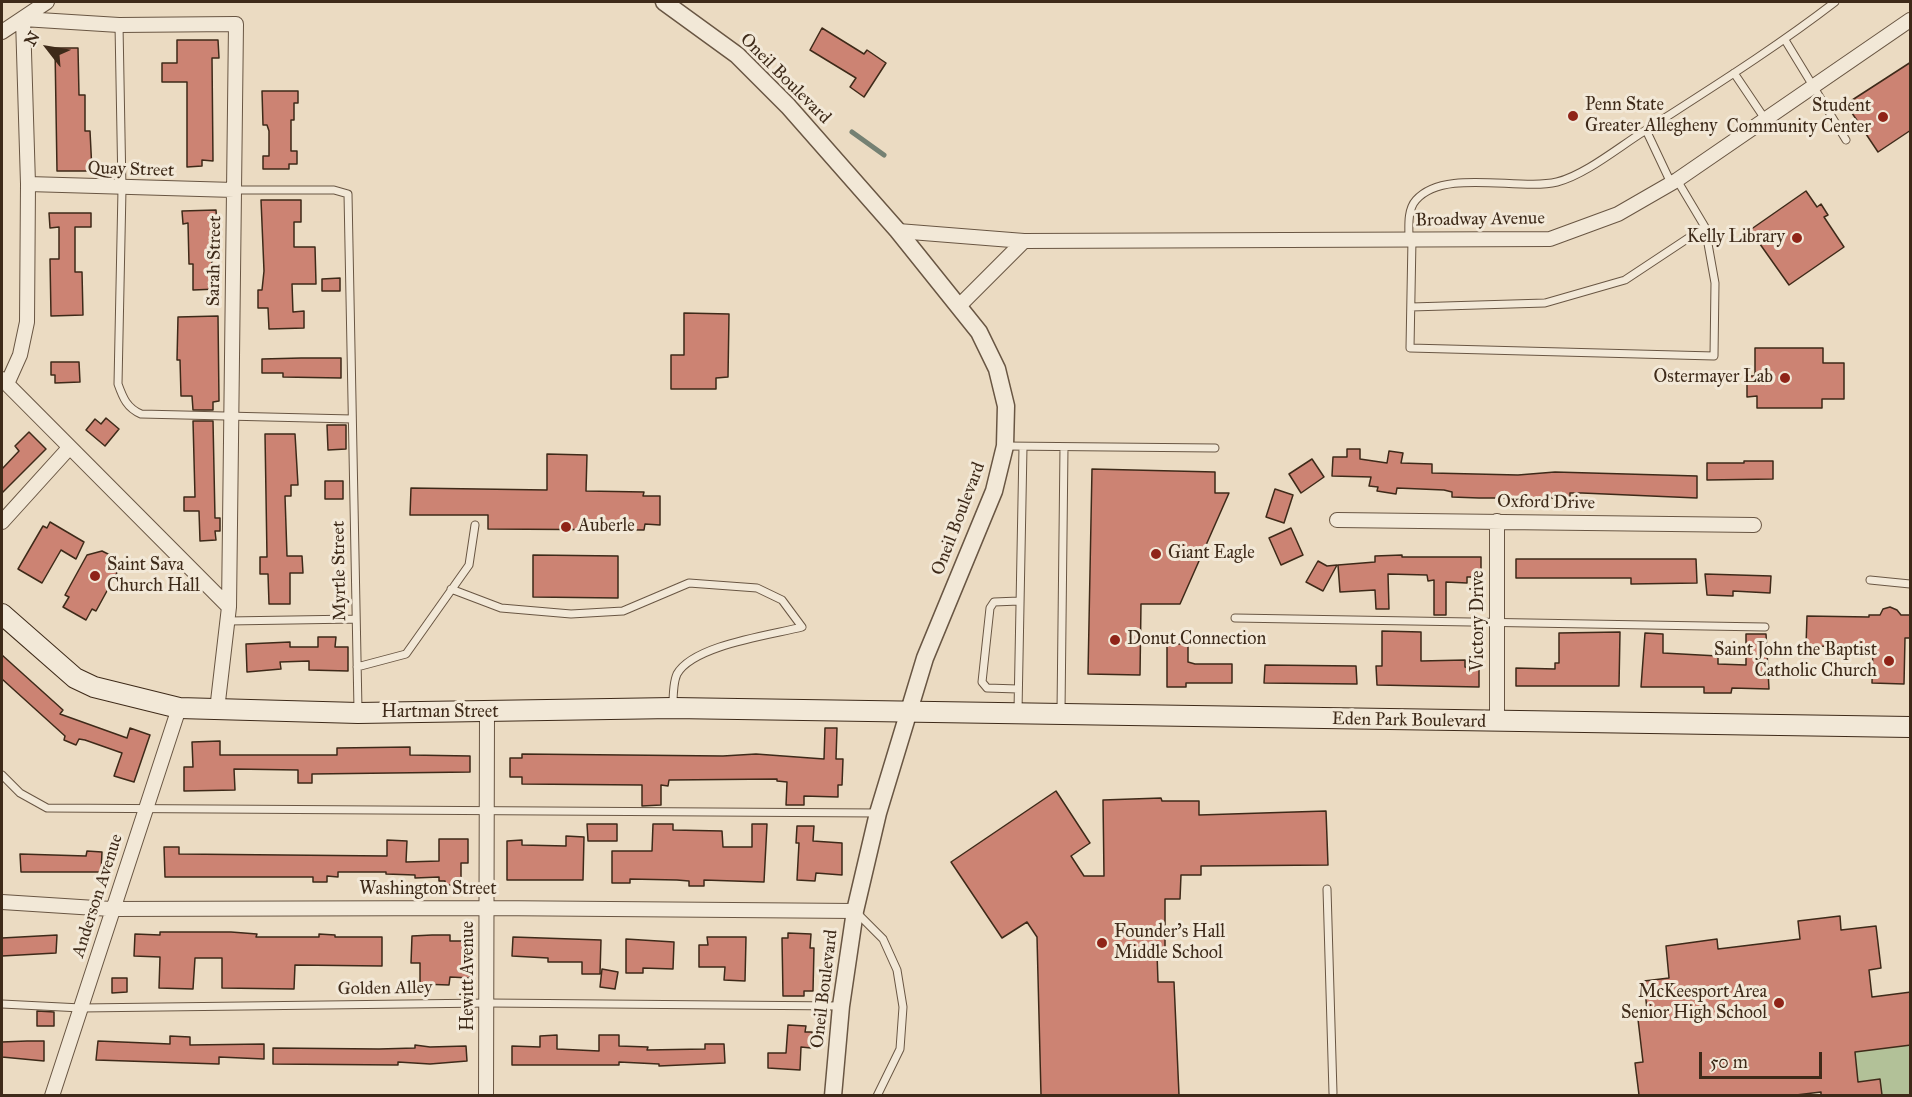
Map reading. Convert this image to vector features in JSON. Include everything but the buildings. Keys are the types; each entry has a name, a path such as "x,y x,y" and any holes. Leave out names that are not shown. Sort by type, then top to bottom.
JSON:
{"main road":[{"name":"Hartman Street","path":"2,614 75,678 94,687 179,708 358,713 487,713 673,708 909,712"},
{"name":"Eden Park Boulevard","path":"909,712 1911,728"}],"street":[{"path":"2,32 47,2"},
{"name":"Oneil Boulevard","path":"664,2 737,55 788,106 898,231 980,332 997,369 1006,406 1005,446 994,491 925,658 878,813 855,911 841,1005 833,1095"},
{"path":"23,19 28,184 27,322 20,355 4,381 228,614"},
{"name":"Sarah Street","path":"23,19 119,25 236,24 228,614 217,710"},
{"name":"Broadway Avenue","path":"898,231 1024,241 1550,239 1618,214 1674,181 1911,20"},
{"name":"Quay Street","path":"28,184 122,189 234,190"},
{"path":"960,305 1024,241"},
{"path":"2,522 69,448"},
{"name":"Oxford Drive","path":"1337,520 1754,525"},
{"name":"Victory Drive","path":"1497,521 1497,722"},
{"name":"Anderson Avenue","path":"52,1095 111,909 179,708"},
{"name":"Hewitt Avenue","path":"486,1095 487,713"},
{"name":"Washington Street","path":"2,902 111,909 488,908 855,911"}],"lane":[{"path":"1646,130 1674,181 1704,227 1715,283 1714,356 1410,348 1411,239 1409,214 1414,201 1427,191 1445,185 1557,182 1592,165 1646,130 1734,73 1785,40 1835,2"},
{"path":"119,25 122,189 118,384 123,399 131,410 141,414 352,419"},
{"path":"1785,40 1846,140"},
{"path":"1734,73 1765,119"},
{"name":"Myrtle Street","path":"234,190 334,190 348,195 358,713"},
{"path":"1411,307 1545,303 1625,280 1704,227"},
{"path":"1005,446 1215,448"},
{"path":"1018,714 1023,447"},
{"path":"1061,715 1064,447"},
{"path":"357,667 406,654 469,565 475,525"},
{"path":"1870,580 1911,584"},
{"path":"451,589 501,608 571,614 623,611 689,583 758,588 782,600 802,627 704,652 687,660 676,675 673,708"},
{"path":"1018,689 987,688 982,682 990,608 994,602 1019,601"},
{"path":"228,614 356,619"},
{"path":"1235,618 1765,627"},
{"path":"2,775 20,793 47,808 878,813"},
{"path":"1327,889 1333,1094"},
{"path":"855,911 883,939 897,970 903,1007 900,1049 877,1095"},
{"name":"Golden Alley","path":"2,1004 81,1008 488,1003 841,1005"}],"green space":[{"path":"1910,1045 1910,1095 1882,1095 1879,1079 1858,1082 1855,1052"}],"waterway":[{"path":"852,132 884,155"}],"place":[{"name":"Penn State Greater Allegheny","path":"1573,116"},
{"name":"Student Community Center","path":"1883,117"},
{"name":"Kelly Library","path":"1797,238"},
{"name":"Ostermayer Lab","path":"1785,378"},
{"name":"Auberle","path":"566,527"},
{"name":"Giant Eagle","path":"1156,554"},
{"name":"Saint Sava Church Hall","path":"95,576"},
{"name":"Donut Connection","path":"1115,640"},
{"name":"Saint John the Baptist Catholic Church","path":"1889,661"},
{"name":"Founder's Hall Middle School","path":"1102,943"},
{"name":"McKeesport Area Senior High School","path":"1779,1003"}]}
